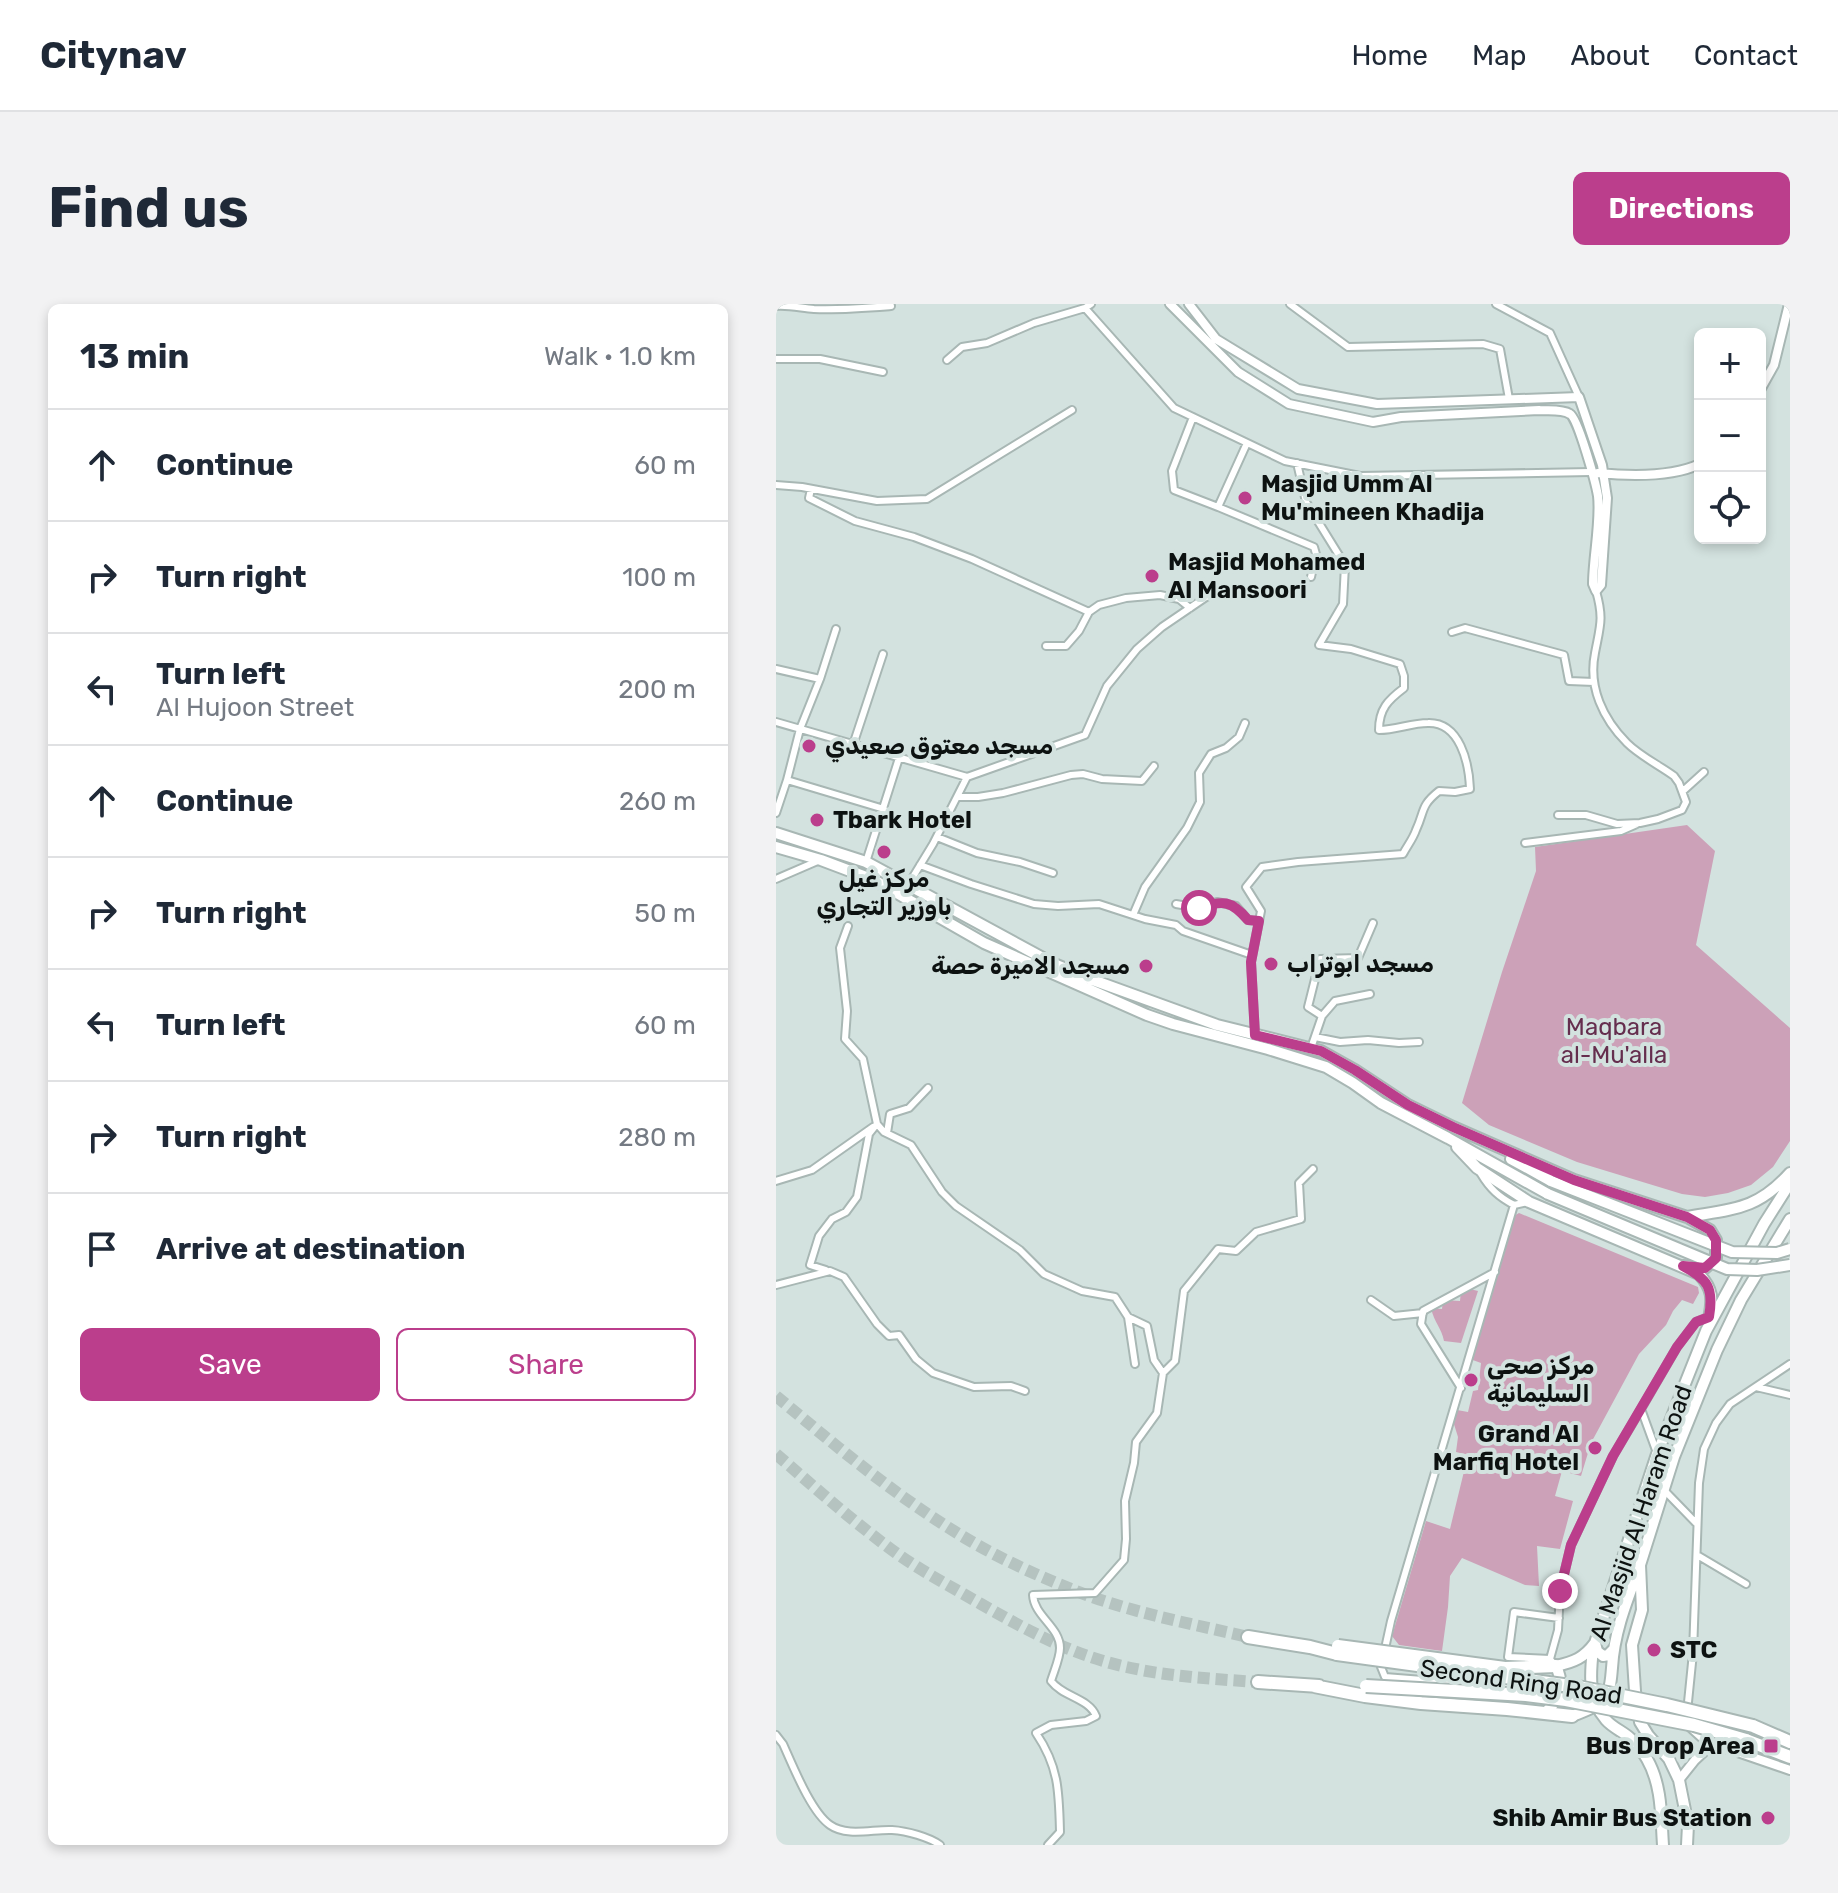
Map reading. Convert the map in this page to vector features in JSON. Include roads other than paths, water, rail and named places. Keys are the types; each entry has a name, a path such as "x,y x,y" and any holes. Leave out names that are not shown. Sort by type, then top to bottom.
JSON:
{"highway":[{"name":"Second Ring Road","path":"1248,1637 1578,1687 1753,1726 1790,1742"},
{"path":"1337,1650 1505,1668 1553,1662"},
{"name":"Second Ring Road","path":"1258,1682 1365,1691 1526,1695 1566,1700 1694,1725 1790,1757"},
{"path":"1365,1691 1421,1703 1572,1716"}],"main road":[{"path":"776,833 866,862 1052,963 1090,979 1217,1025 1321,1051 1548,1194 1727,1269 1757,1270 1790,1265"},
{"path":"776,847 874,880 984,943 1147,1015 1326,1067 1381,1103 1451,1133 1574,1180 1687,1217 1710,1230 1716,1240 1716,1258 1705,1268 1683,1266"},
{"path":"1451,1133 1477,1168 1529,1202 1699,1274 1708,1284 1711,1304 1706,1331"},
{"path":"1451,1133 1551,1181 1732,1252 1777,1253 1790,1249"},
{"path":"1687,1217 1733,1210 1757,1202 1790,1173"},
{"name":"Al Masjid Al Haram Road","path":"1607,1721 1592,1696 1590,1673 1595,1643 1657,1454 1706,1331 1790,1183"},
{"name":"Al Masjid Al Haram Road","path":"1596,1704 1604,1698 1610,1686 1613,1650 1621,1616 1674,1457 1717,1350 1741,1300 1790,1219"},
{"path":"1640,1565 1642,1610 1632,1645 1640,1722 1669,1759 1679,1780 1688,1825 1687,1845"},
{"path":"1545,1713 1556,1704 1560,1691 1561,1678 1553,1662 1578,1660 1595,1643"},
{"path":"1595,1643 1597,1651 1603,1656 1613,1650"},
{"path":"1572,1716 1596,1704"},
{"path":"1572,1716 1607,1721 1633,1740 1657,1782 1663,1845"}],"street":[{"path":"1170,304 1238,372 1289,404 1373,422 1401,417 1523,411 1571,414"},
{"path":"1189,304 1216,339 1298,389 1377,404 1579,397"},
{"path":"1290,304 1348,347 1483,344 1500,349 1509,399"},
{"path":"1496,304 1550,333 1579,397 1602,465 1607,498 1601,585 1596,591"},
{"path":"1766,379 1774,365 1789,304"},
{"path":"776,306 846,309 891,306"},
{"path":"947,360 962,347 987,343 1034,323 1088,306 1174,408 1285,461 1360,476 1591,472 1661,474 1694,467"},
{"path":"776,359 820,359 883,372"},
{"path":"1558,815 1586,815 1617,824 1640,823 1682,810 1686,802 1674,776 1628,744 1603,713 1594,682 1595,653 1601,631 1601,606 1593,573 1598,497 1566,397"},
{"path":"776,485 877,501 927,499 1072,410"},
{"path":"1193,417 1172,471 1174,490 1314,547 1316,554 1311,577"},
{"path":"1218,507 1247,443"},
{"path":"1255,1035 1251,962 1261,911 1246,887 1262,867 1403,854 1429,799 1439,791 1470,789 1469,773 1455,734 1445,726 1428,723 1379,730 1379,717 1386,703 1404,688 1400,664 1351,649 1319,645 1343,604 1345,565 1306,502 1297,463"},
{"path":"811,489 809,498 855,521 943,548 1089,612"},
{"path":"776,722 967,777 1085,735 1107,686 1137,649 1162,627 1206,597 1232,591"},
{"path":"1046,646 1066,646 1089,612 1099,605 1126,598 1160,595 1179,599 1190,608"},
{"path":"1452,632 1465,628 1564,655 1569,681 1594,682"},
{"path":"776,813 800,729 836,629"},
{"path":"853,745 883,654"},
{"path":"776,669 820,679"},
{"path":"1133,915 1145,887 1187,828 1200,802 1199,773 1211,754 1226,748 1239,737 1245,723"},
{"path":"866,862 899,758"},
{"path":"958,797 1003,793 1071,775 1142,781 1154,766"},
{"path":"1683,791 1704,772"},
{"path":"908,885 937,837 967,777"},
{"path":"787,780 884,809"},
{"path":"1525,843 1621,831 1640,823"},
{"path":"937,837 977,853 1053,873"},
{"path":"776,879 821,860"},
{"path":"920,865 1034,904 1099,904 1176,925 1183,931 1252,955"},
{"path":"1176,904 1199,908 1217,902 1227,904 1236,906 1248,920 1259,921"},
{"path":"1322,1016 1308,1007 1320,959 1358,958 1373,923"},
{"path":"848,926 840,948 847,1011 845,1039 863,1059 877,1124 887,1133 911,1145 942,1192 956,1206 1020,1250 1044,1274 1082,1291 1115,1297 1128,1317 1135,1364"},
{"path":"1311,1049 1322,1016 1335,1001 1370,994"},
{"path":"1315,1037 1340,1042 1419,1042"},
{"path":"887,1133 890,1114 909,1108 928,1088"},
{"path":"776,1181 812,1170 877,1124"},
{"path":"877,1124 869,1134 857,1197 846,1212 832,1219 819,1236 810,1265 844,1277 877,1324 889,1336 899,1335 916,1359 933,1373 974,1387 1011,1386 1025,1391"},
{"path":"1477,1168 1490,1188 1503,1199 1514,1205 1529,1202"},
{"path":"1048,1845 1060,1832 1057,1779 1049,1752 1036,1733 1051,1725 1086,1721 1096,1716 1092,1707 1056,1688 1051,1681 1060,1646 1053,1630 1033,1606 1033,1595 1095,1593 1124,1560 1125,1501 1136,1442 1157,1413 1163,1373 1175,1361 1184,1291 1218,1249 1236,1251 1256,1232 1301,1219 1299,1183 1313,1169"},
{"path":"1514,1205 1391,1621 1381,1667 1385,1677 1560,1691"},
{"path":"776,1285 830,1271"},
{"path":"1461,1388 1421,1324 1423,1311 1495,1272"},
{"path":"1371,1300 1394,1316 1423,1313"},
{"path":"1128,1317 1147,1326 1154,1360 1163,1373"},
{"path":"1559,1618 1514,1612 1508,1657 1553,1662 1558,1630 1559,1618 1560,1591 1571,1545 1613,1456 1677,1347 1696,1322 1709,1317"},
{"path":"1790,1364 1730,1404 1716,1423 1704,1449 1699,1483 1693,1653 1685,1718 1689,1728 1710,1746 1726,1748 1790,1770"},
{"path":"1756,1387 1790,1395"},
{"path":"1641,1409 1657,1454"},
{"path":"1664,1490 1697,1524"},
{"path":"1697,1555 1746,1584"},
{"path":"776,1735 815,1810 831,1826 849,1831 895,1830 940,1845"},
{"path":"1679,1780 1710,1746"}],"tunnel":[{"path":"776,1396 892,1489 979,1546 1058,1584 1093,1597 1248,1637"},
{"path":"776,1454 899,1555 1018,1625 1110,1663 1147,1671 1258,1682"}],"place":[{"name":"Masjid Umm Al Mu'mineen Khadija","path":"1245,498"},
{"name":"Masjid Mohamed Al Mansoori","path":"1152,576"},
{"name":"مسجد معتوق صعيدي","path":"809,746"},
{"name":"Tbark Hotel","path":"817,820"},
{"name":"مركز غيل باوزير التجاري","path":"884,852"},
{"name":"مسجد ابوتراب","path":"1271,964"},
{"name":"مسجد الاميرة حصة","path":"1146,966"},
{"name":"مركز صحي السليمانية","path":"1471,1380"},
{"name":"Grand Al Marfiq Hotel","path":"1595,1448"},
{"name":"STC","path":"1654,1650"},
{"name":"Bus Drop Area","path":"1771,1746"},
{"name":"Shib Amir Bus Station","path":"1768,1818"}],"park label":[{"name":"Maqbara al-Mu'alla","path":"1614,1041"}]}
